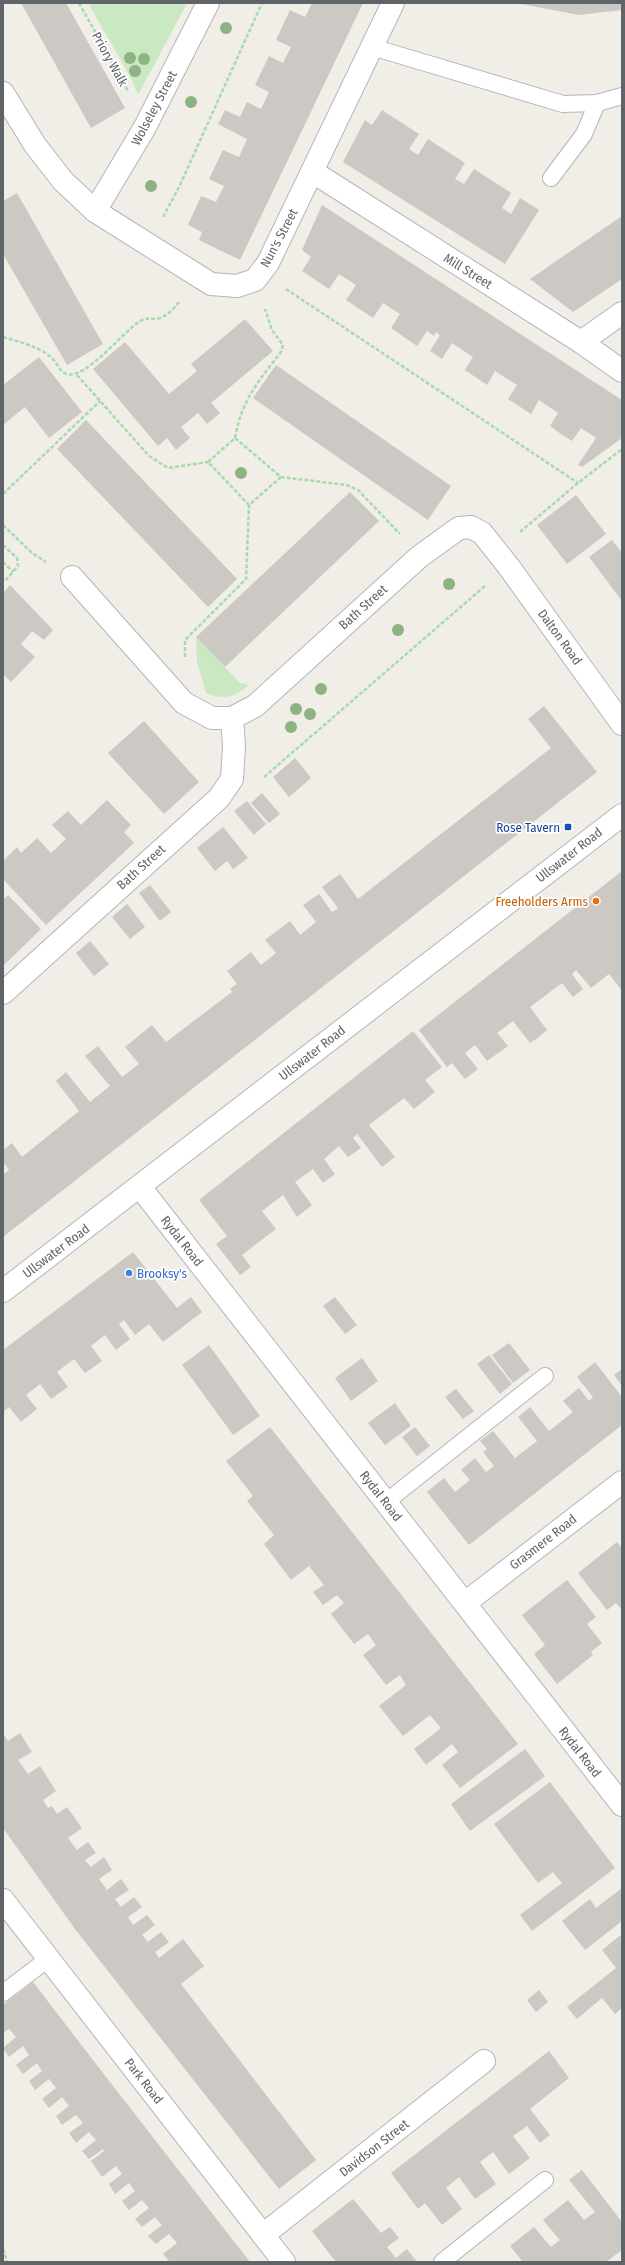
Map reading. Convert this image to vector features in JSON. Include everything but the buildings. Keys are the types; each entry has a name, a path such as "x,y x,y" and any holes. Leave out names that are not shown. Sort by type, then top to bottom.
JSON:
{"street":[{"name":"Wolseley Street","path":"95,211 145,127 208,3"},
{"name":"Nun's Street","path":"3,93 36,145 63,181 95,211 211,284 237,286 258,276 268,263 393,3"},
{"name":"Mill Street","path":"313,172 580,342 622,371"},
{"path":"580,342 622,313"},
{"name":"Bath Street","path":"72,577 184,703 212,718 232,718 255,706 422,554 459,528 471,526 482,533 503,559"},
{"name":"Dalton Road","path":"503,559 622,724"},
{"path":"232,718 234,746 232,779"},
{"name":"Bath Street","path":"3,993 159,850 219,798 232,779"},
{"name":"Ullswater Road","path":"3,1291 622,815"},
{"name":"Rydal Road","path":"140,1186 622,1805"},
{"name":"Grasmere Road","path":"465,1603 622,1482"},
{"name":"Park Road","path":"3,1900 284,2262"},
{"name":"Davidson Street","path":"263,2235 484,2061"}],"lane":[{"path":"372,47 563,104 597,103 622,96"},
{"path":"551,178 584,134 597,103"},
{"path":"386,1502 545,1376"},
{"path":"3,1993 48,1958"},
{"path":"442,2262 545,2180"}],"path":[{"name":"Priory Walk","path":"79,3 128,92 129,98"},
{"path":"149,244 180,185 262,3"},
{"path":"77,374 149,456 168,468 208,462 235,438 238,423 248,395 281,352 283,345 272,330 258,276"},
{"path":"258,276 578,483"},
{"path":"3,338 38,348 52,358 61,371 68,375 77,374 107,351 139,322 148,318 157,319 170,313 199,277"},
{"path":"3,494 100,401"},
{"path":"235,438 281,477 347,485 358,490 422,554"},
{"path":"232,779 262,779 449,616 578,483 622,449"},
{"path":"184,703 185,640 246,579 249,504 208,462"},
{"path":"249,504 281,477"},
{"path":"3,525 32,553 72,577"},
{"path":"3,545 17,558 18,566 5,581 3,580"},
{"path":"3,562 13,572"},
{"path":"3,2249 7,2262"}],"green space":[{"path":"88,3 187,3 138,95 132,80"},
{"path":"196,637 240,683 249,685 239,693 229,696 218,697 206,693 197,662"}],"place":[{"name":"Rose Tavern","path":"568,827"},
{"name":"Freeholders Arms","path":"596,901"},
{"name":"Brooksy's","path":"129,1273"}]}
